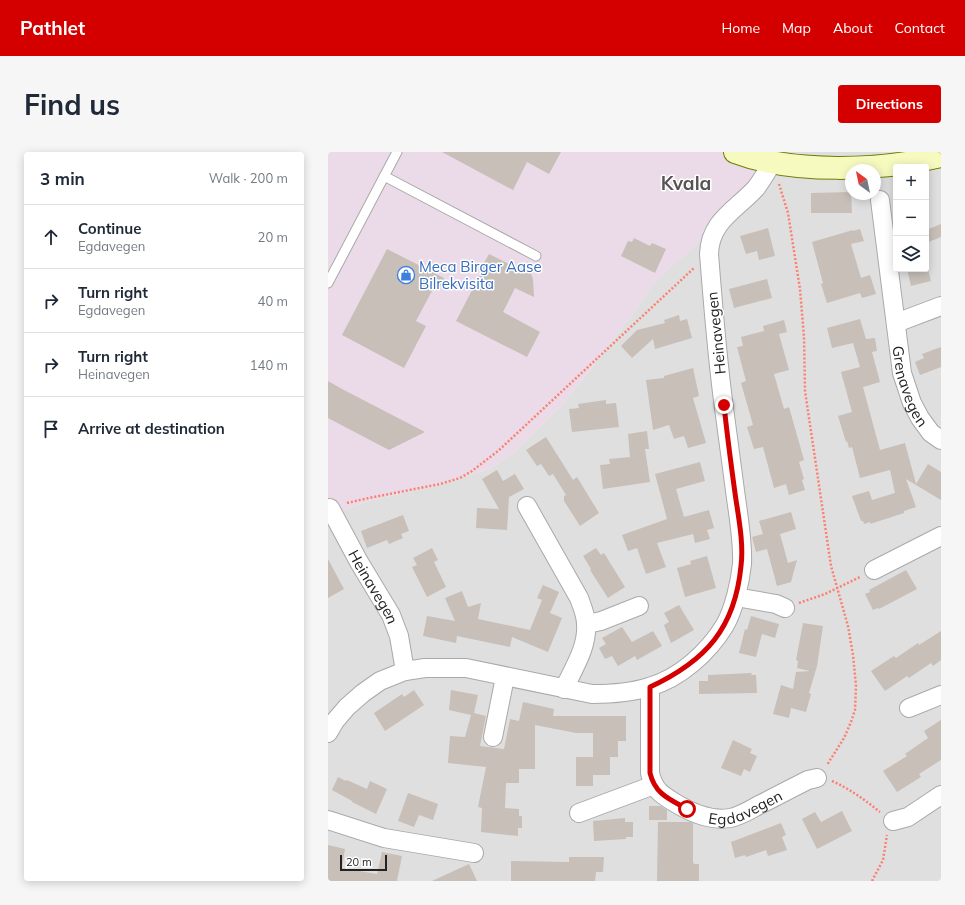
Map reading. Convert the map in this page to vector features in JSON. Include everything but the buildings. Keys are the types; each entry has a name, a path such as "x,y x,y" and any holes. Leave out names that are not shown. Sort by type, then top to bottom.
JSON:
{"main road":[{"path":"735,152 775,162 811,166 850,167 888,166 923,161 941,156"}],"street":[{"name":"Heinavegen","path":"330,724 363,693 380,681 405,671 425,668 466,668 592,694 627,693 650,687 671,677 692,663 710,645 725,625 736,598 742,564 740,526 724,405 708,254 709,245 716,228 757,187 775,162"},
{"name":"Grenavegen","path":"880,200 902,373 912,403 920,418 931,433 941,440"},
{"name":"Grenavegen","path":"896,323 941,306"},
{"name":"Heinavegen","path":"329,506 359,562 391,615 399,636 405,671"},
{"path":"527,506 579,598 583,608 586,624 586,635 583,647 564,689"},
{"path":"874,570 941,536"},
{"path":"736,598 776,604 785,608"},
{"path":"586,624 601,621 639,606"},
{"path":"493,737 505,677"},
{"path":"579,813 654,785 650,773 650,687"},
{"path":"909,708 941,695"},
{"name":"Egdavegen","path":"654,785 664,796 687,809 702,815 729,818 750,810 808,780 817,778"},
{"path":"893,822 908,817 941,795"},
{"path":"328,820 384,838 474,853"}],"lane":[{"path":"328,283 397,152"},
{"path":"384,176 536,256"}],"path":[{"path":"775,162 778,183 788,213 800,289 804,337 805,391 830,566 848,626 856,686 855,710 851,722 844,738 817,778"},
{"path":"329,506 440,484 460,478 472,471 498,451 708,254"},
{"path":"785,608 837,589 874,570"},
{"path":"817,778 827,779 847,788 866,800 893,822 886,838 883,860 872,881"}],"shaded area":[{"path":"328,152 750,152 773,164 710,233 669,268 649,289 634,312 581,382 559,408 513,453 490,469 425,488 368,501 328,516"},
{"path":"750,152 941,152 941,881 328,881 328,516 368,501 425,488 490,469 513,453 559,408 581,382 634,312 649,289 669,268 710,233"}],"place":[{"name":"Meca Birger Aase Bilrekvisita","path":"406,275"}],"district":[{"name":"Kvala","path":"686,183"}],"route":[{"path":"687,809 664,796 658,791 651,779 650,687 671,677 692,663 710,645 725,625 736,598 742,564 740,526 724,405"}]}
